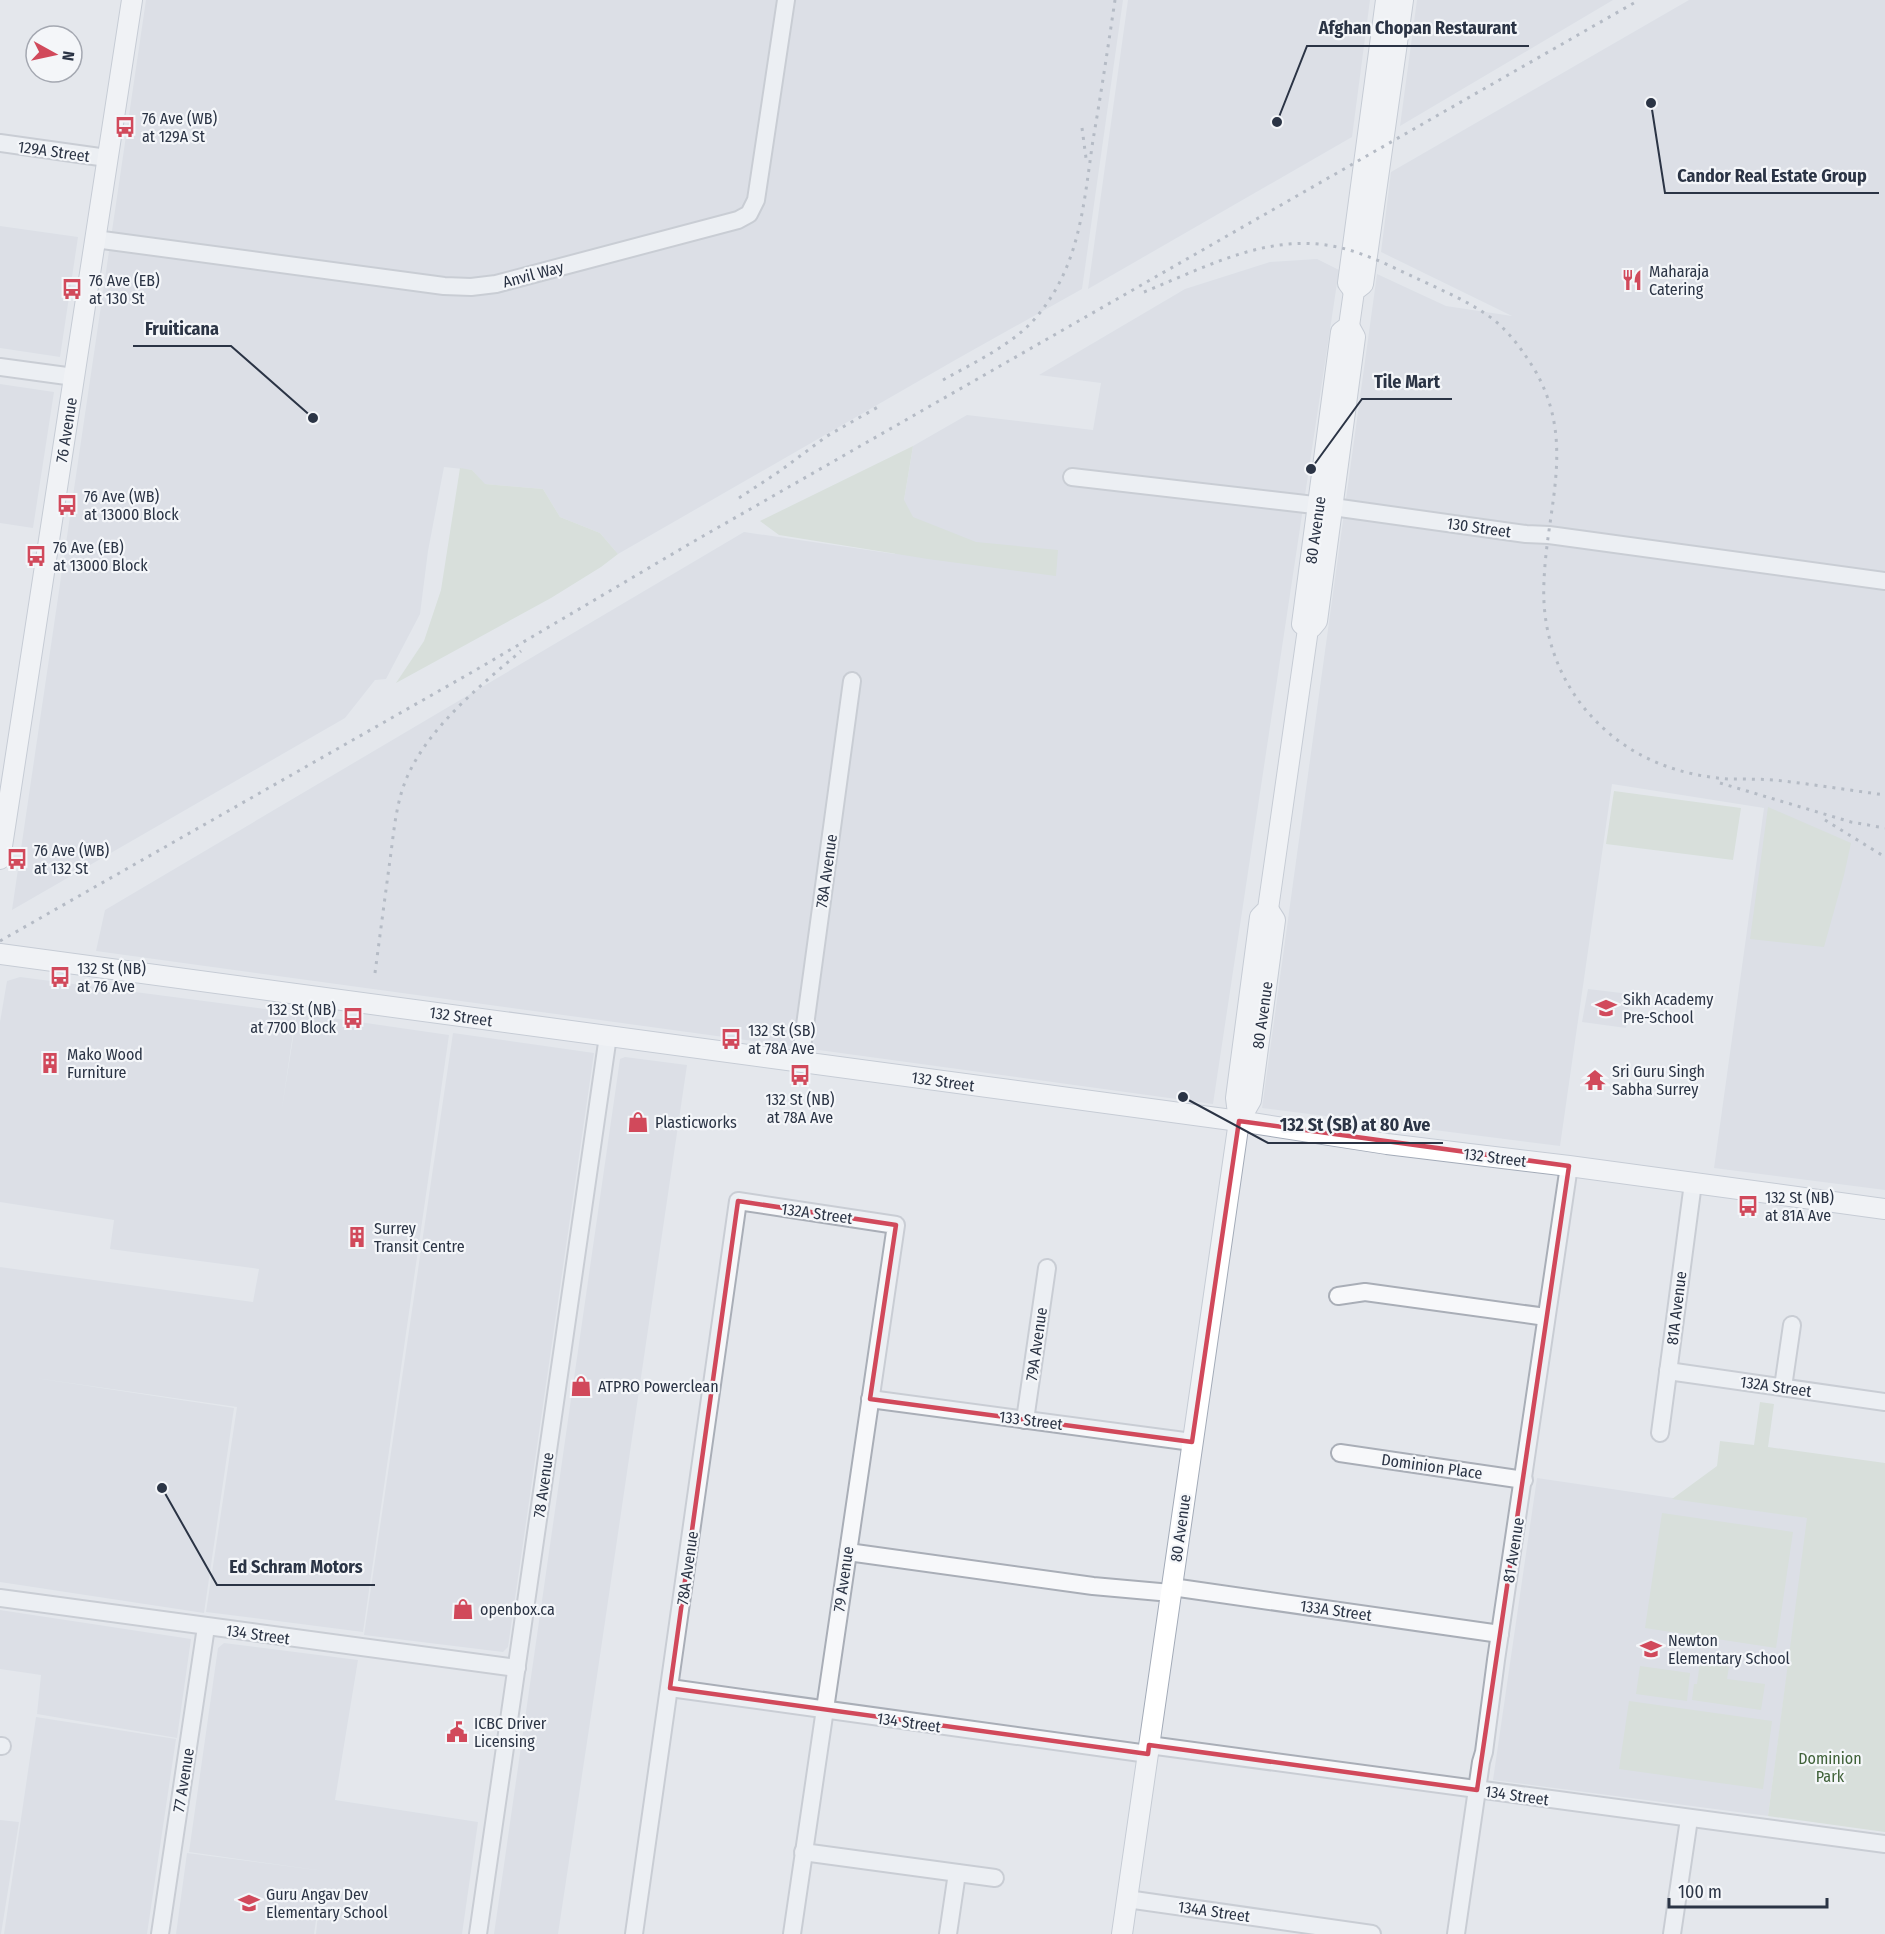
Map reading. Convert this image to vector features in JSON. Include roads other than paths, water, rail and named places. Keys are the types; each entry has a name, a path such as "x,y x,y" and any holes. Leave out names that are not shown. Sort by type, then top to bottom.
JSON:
{"main road":[{"name":"76 Avenue","path":"0,859 132,0"},
{"name":"80 Avenue","path":"1122,1934 1239,1121 1251,1100 1275,920 1268,909 1308,629 1317,621 1325,506 1355,336 1349,326 1354,291 1348,283 1386,0"},
{"name":"80 Avenue","path":"1354,291 1364,284 1403,0"},
{"path":"1382,28 1389,31 1387,58 1394,66"},
{"name":"132 Street","path":"0,954 1239,1121 1387,1144 1885,1209"}],"street":[{"path":"126,0 132,0"},
{"name":"Anvil Way","path":"95,239 444,286 471,287 496,284 731,223 750,214 756,200 786,0"},
{"name":"129A Street","path":"0,143 108,158"},
{"path":"0,367 74,377"},
{"name":"130 Street","path":"1072,477 1325,506 1885,581"},
{"name":"78A Avenue","path":"800,1062 852,681"},
{"name":"78 Avenue","path":"478,1934 608,1036"},
{"name":"81 Avenue","path":"1456,1934 1569,1166"},
{"name":"81A Avenue","path":"1660,1433 1693,1183"},
{"name":"78A Avenue","path":"634,1934 738,1201"},
{"name":"132A Street","path":"738,1201 896,1225"},
{"name":"79 Avenue","path":"792,1934 896,1225"},
{"name":"79A Avenue","path":"1025,1420 1047,1268"},
{"path":"1338,1296 1365,1292 1546,1317"},
{"path":"1784,1387 1792,1325"},
{"name":"132A Street","path":"1668,1371 1885,1402"},
{"name":"133 Street","path":"870,1399 1192,1442"},
{"name":"Dominion Place","path":"1340,1453 1524,1480"},
{"name":"133A Street","path":"848,1552 1093,1586 1171,1590 1500,1634"},
{"name":"134 Street","path":"0,1598 517,1668"},
{"name":"77 Avenue","path":"160,1934 207,1627"},
{"name":"134 Street","path":"670,1688 824,1710 1477,1790 1885,1845"},
{"path":"1672,1934 1689,1819"},
{"path":"804,1852 995,1878"},
{"path":"948,1934 957,1873"},
{"name":"134A Street","path":"1127,1899 1288,1928 1372,1934"}],"railway":[{"path":"943,380 1011,340 1031,323 1047,303 1070,260 1082,214 1115,0"},
{"path":"0,941 481,667 691,543 1639,0"},
{"path":"1082,128 1086,158"},
{"path":"1144,292 1238,254 1287,244 1312,244 1337,247 1369,257 1449,293 1486,314 1511,337 1533,367 1546,394 1554,420 1557,446 1556,473 1544,581 1546,622 1556,660 1575,696 1588,712 1602,727 1630,749 1677,770 1711,777 1774,780 1885,795"},
{"path":"739,498 827,436 878,407"},
{"path":"375,973 396,816 408,775 430,739 443,723 473,692 521,651"},
{"path":"1720,783 1851,822 1885,828"},
{"path":"1825,820 1885,857"}],"place":[{"name":"Candor Real Estate Group","path":"1651,103"},
{"name":"Afghan Chopan Restaurant","path":"1277,122"},
{"name":"76 Ave (WB) at 129A St","path":"125,127"},
{"name":"Maharaja Catering","path":"1632,280"},
{"name":"76 Ave (EB) at 130 St","path":"72,289"},
{"name":"Fruiticana","path":"313,418"},
{"name":"Tile Mart","path":"1311,469"},
{"name":"76 Ave (WB) at 13000 Block","path":"67,505"},
{"name":"76 Ave (EB) at 13000 Block","path":"36,556"},
{"name":"76 Ave (WB) at 132 St","path":"17,859"},
{"name":"132 St (NB) at 76 Ave","path":"60,977"},
{"name":"Sikh Academy Pre-School","path":"1606,1008"},
{"name":"132 St (NB) at 7700 Block","path":"353,1018"},
{"name":"132 St (SB) at 78A Ave","path":"731,1039"},
{"name":"Mako Wood Furniture","path":"50,1063"},
{"name":"132 St (NB) at 78A Ave","path":"800,1075"},
{"name":"Sri Guru Singh Sabha Surrey","path":"1595,1080"},
{"name":"132 St (SB) at 80 Ave","path":"1183,1097"},
{"name":"Plasticworks","path":"638,1122"},
{"name":"132 St (NB) at 81A Ave","path":"1748,1206"},
{"name":"Surrey Transit Centre","path":"357,1237"},
{"name":"ATPRO Powerclean","path":"581,1386"},
{"name":"Ed Schram Motors","path":"162,1488"},
{"name":"openbox.ca","path":"463,1609"},
{"name":"Newton Elementary School","path":"1651,1649"},
{"name":"ICBC Driver Licensing","path":"457,1732"},
{"name":"Guru Angav Dev Elementary School","path":"249,1903"}],"park label":[{"name":"Dominion Park","path":"1830,1767"}]}
